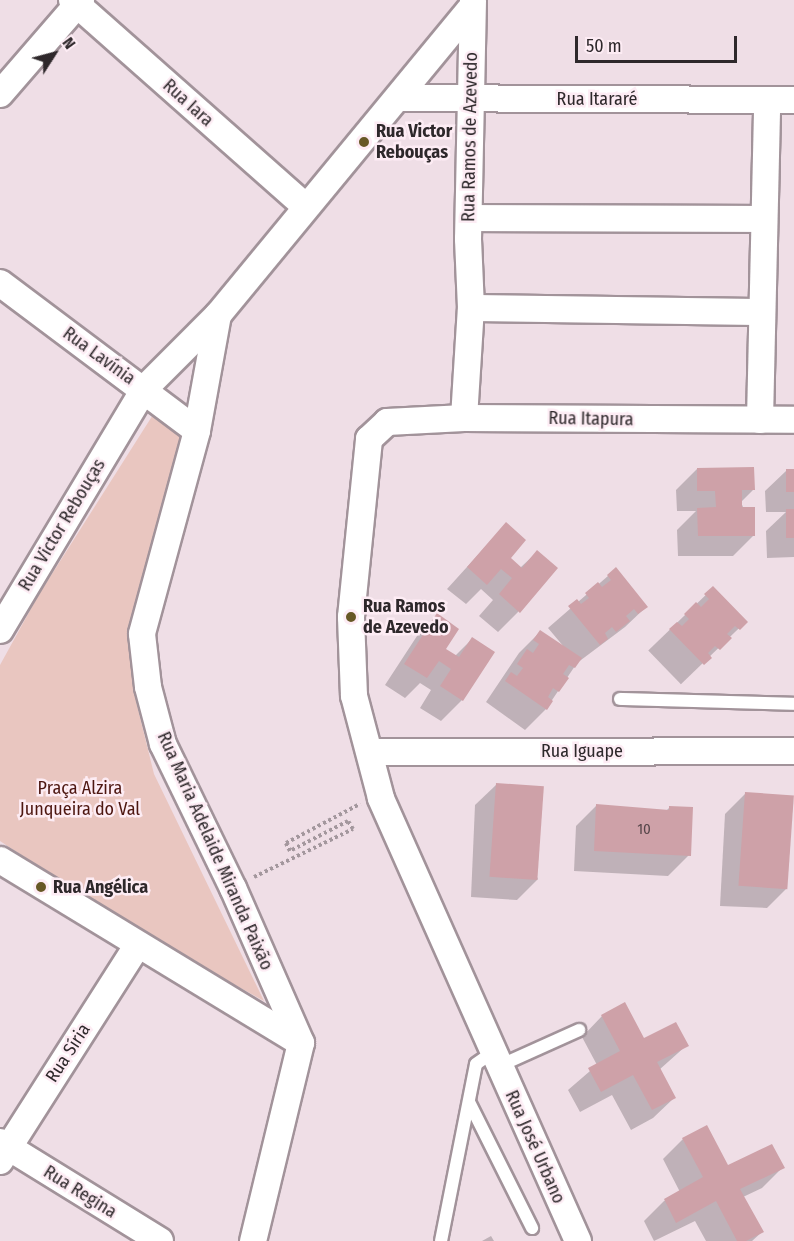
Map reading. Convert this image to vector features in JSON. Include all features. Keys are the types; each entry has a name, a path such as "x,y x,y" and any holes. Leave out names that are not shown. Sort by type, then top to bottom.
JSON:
{"street":[{"path":"0,94 77,2"},
{"name":"Rua Iara","path":"77,2 305,206"},
{"name":"Rua Victor Rebouças","path":"0,630 9,594 144,389 218,315 305,206 401,98 472,4"},
{"name":"Rua Ramos de Azevedo","path":"464,417 471,308 472,4"},
{"name":"Rua Itararé","path":"401,98 794,100"},
{"path":"760,420 767,100"},
{"path":"470,218 763,219"},
{"name":"Rua Lavínia","path":"0,283 197,431"},
{"path":"471,308 761,312"},
{"name":"Rua Maria Adelaide Miranda Paixão","path":"218,315 197,431 142,634 148,687 163,744 233,888 301,1043"},
{"name":"Rua Itapura","path":"370,752 354,696 351,617 369,440 387,422 464,417 794,420"},
{"name":"Rua Iguape","path":"370,752 794,751"},
{"path":"370,752 381,798 496,1059"},
{"path":"0,860 137,946 301,1043 253,1241"},
{"name":"Rua Síria","path":"3,1150 137,946"},
{"name":"Rua José Urbano","path":"496,1059 578,1241"},
{"name":"Rua Regina","path":"3,1150 160,1241"}],"lane":[{"path":"620,699 794,704"},
{"path":"441,1241 476,1064 579,1030"},
{"path":"469,1102 532,1228"}],"path":[{"path":"233,888 353,829 348,821 290,851 286,843 358,804 381,798"}],"green space":[{"name":"Praça Alzira Junqueira do Val","path":"156,410 187,432 129,627 136,701 154,774 264,1001 137,931 0,841 0,665 38,596"}],"building":[{"path":"754,467 755,490 742,490 742,507 755,507 755,536 698,536 697,508 716,507 715,491 697,491 697,468"},
{"path":"786,469 794,469 794,492 786,492"},
{"path":"786,509 794,509 794,538 786,538"},
{"path":"506,522 526,540 511,558 522,568 537,550 558,568 520,613 499,594 512,578 501,569 487,585 467,567"},
{"path":"616,567 648,607 638,614 634,609 626,616 630,621 616,632 612,627 605,633 608,639 600,645 568,606 577,599 581,604 589,598 585,593 598,582 602,587 611,580 607,575"},
{"path":"713,586 748,622 740,630 735,626 727,634 732,638 720,650 715,646 708,653 712,658 704,665 669,629 677,622 682,626 689,619 684,614 696,602 701,607 709,599 704,594"},
{"path":"437,613 459,629 446,649 459,657 472,637 495,652 463,701 440,686 451,669 439,661 427,678 404,664"},
{"path":"540,630 582,658 575,668 569,665 563,674 569,678 559,692 553,688 548,697 553,701 547,710 505,681 511,672 517,676 523,668 517,664 527,649 533,653 539,644 533,640"},
{"path":"496,783 544,786 537,880 489,877"},
{"path":"745,792 794,795 787,889 738,886"},
{"path":"596,804 669,810 669,806 693,807 691,856 594,851"},
{"path":"625,1002 644,1038 676,1022 689,1046 657,1062 676,1098 652,1110 633,1075 601,1092 588,1068 620,1051 601,1015"},
{"path":"707,1125 728,1165 772,1144 785,1168 740,1189 764,1232 746,1241 737,1241 716,1201 676,1223 664,1199 703,1177 682,1138"}],"place":[{"name":"Rua Victor Rebouças","path":"364,142"},
{"name":"Rua Ramos de Azevedo","path":"351,617"},
{"name":"Rua Angélica","path":"41,887"}]}
